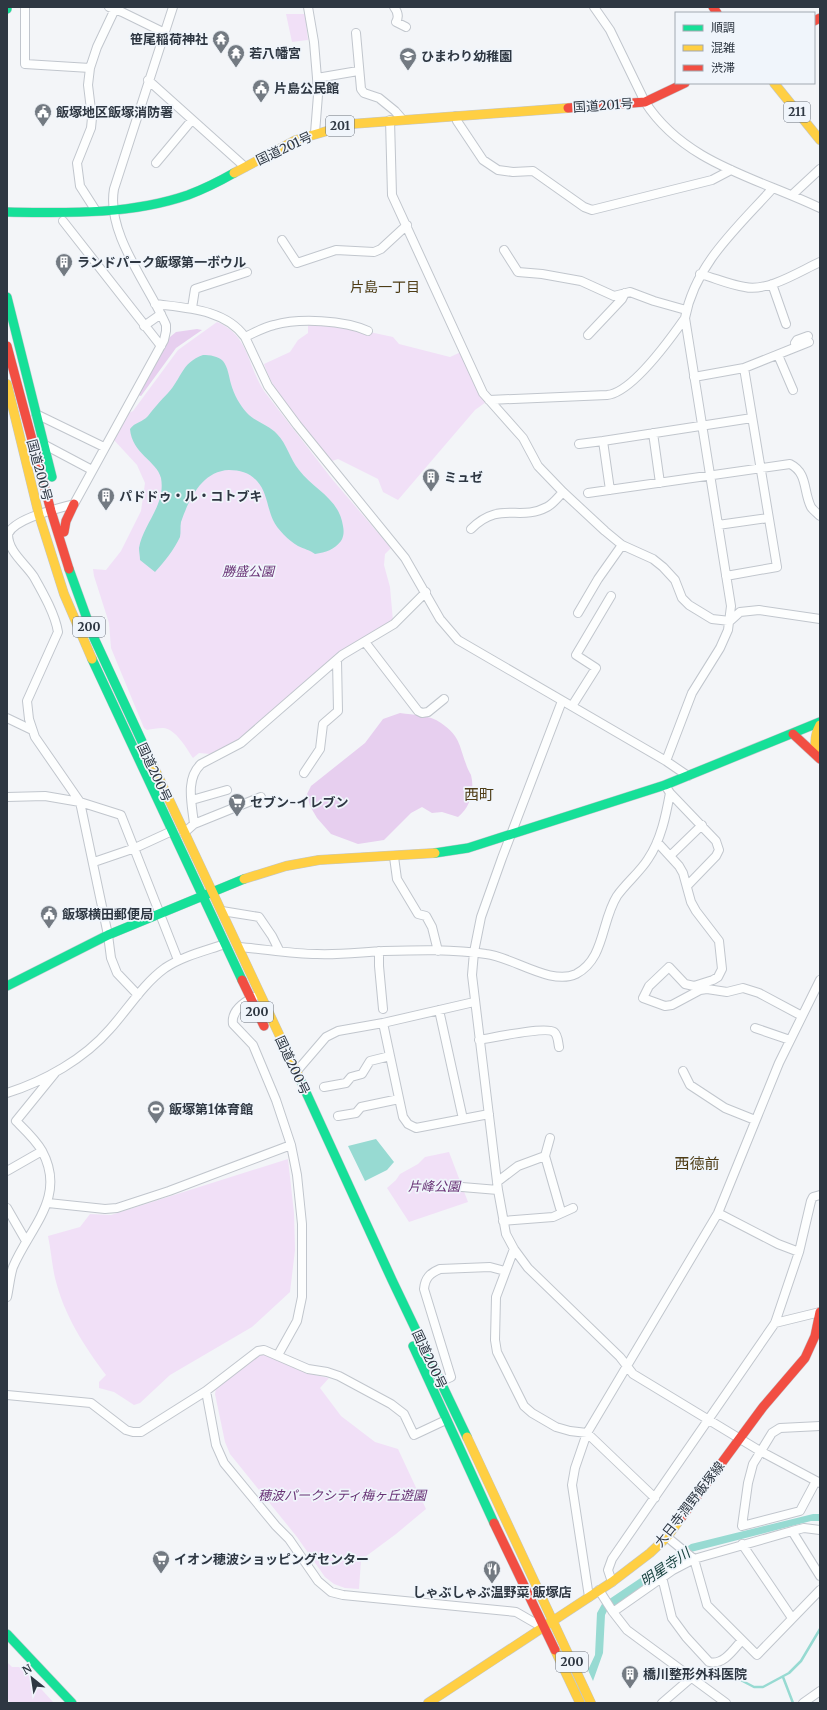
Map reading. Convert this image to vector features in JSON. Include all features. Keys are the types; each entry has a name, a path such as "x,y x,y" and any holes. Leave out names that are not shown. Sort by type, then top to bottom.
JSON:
{"main road":[{"name":"国道201号","path":"7,212 96,211 153,205 187,195 216,183 289,144 315,133 352,124 645,102 683,84"},
{"name":"211","path":"775,84 820,140"},
{"path":"7,297 43,444 55,510 64,532 88,611 110,671"},
{"name":"国道200号","path":"7,346 55,510 78,597 94,638 440,1382 554,1621 587,1702"},
{"name":"国道200号","path":"7,384 35,516 64,594 99,677 266,1032"},
{"path":"9,431 35,516"},
{"path":"64,532 66,521 74,504"},
{"path":"7,986 108,935 244,879 302,862 394,857 450,852 668,789 688,776 820,724"},
{"path":"819,758 815,742 817,730 820,724"},
{"path":"793,734 819,758"},
{"name":"国道200号","path":"344,1199 543,1628 587,1702"},
{"name":"大日寺潤野飯塚線","path":"428,1703 589,1597 602,1594 612,1582 650,1553 667,1537 763,1407 805,1358 817,1336 820,1307"},
{"path":"7,1634 72,1703"}],"street":[{"path":"25,7 25,64 90,68"},
{"path":"138,995 117,973 111,958 94,862 80,802 32,730 26,701 58,632 50,609 33,577 10,546 8,529 35,516 74,504 104,447 161,346 166,331 161,314 133,263 113,210 114,189 148,80 173,7"},
{"path":"308,7 314,42 318,95 315,133"},
{"path":"394,7 397,10 398,18 396,22 406,27"},
{"path":"594,7 610,30 645,102 651,111 677,138 700,155 820,208"},
{"path":"96,211 80,186 77,163 91,128 92,118 88,85 90,68 112,8 165,33"},
{"path":"356,33 358,71 361,89 364,93 379,98 395,111 402,120"},
{"path":"317,78 358,71"},
{"path":"148,80 245,167"},
{"path":"456,116 457,121 483,160 498,170 513,172 533,171 584,207 592,210 712,180 732,170"},
{"path":"156,162 192,120"},
{"path":"390,120 392,195 483,393 522,438 538,466 563,492 622,546 653,559 663,567 675,580 682,598 705,616 712,619 730,621 740,612 759,610 820,619"},
{"path":"792,195 820,169"},
{"path":"489,400 607,396 616,393 647,366 670,340 686,314 700,274 711,258 772,188"},
{"path":"63,221 161,346"},
{"path":"282,240 297,263 336,250 374,252 381,249 407,225"},
{"path":"504,250 518,272 542,274 580,281 614,296 630,292 686,314"},
{"path":"700,274 745,288 753,288 772,284 820,262"},
{"path":"192,308 195,289 247,272"},
{"path":"772,284 786,324"},
{"path":"588,335 622,299 625,293"},
{"path":"155,304 192,308 216,315 240,329 268,386 297,426 402,553 426,592 440,619 458,640 666,761 688,776"},
{"path":"144,326 161,314"},
{"path":"666,761 692,693 720,648 730,621 731,606 694,376 686,314"},
{"path":"245,337 272,325 288,322 308,321 359,327 368,331"},
{"path":"694,376 744,368 778,355 808,339"},
{"path":"778,355 793,390"},
{"path":"726,576 777,567 744,368"},
{"path":"36,414 104,447"},
{"path":"579,444 752,418"},
{"path":"653,433 660,483"},
{"path":"603,441 610,490"},
{"path":"43,444 92,470"},
{"path":"588,493 790,464 797,468 803,478 811,508 820,516"},
{"path":"471,529 478,522 492,514 529,512 547,507 563,492"},
{"path":"718,525 768,518"},
{"path":"578,613 598,579 622,546"},
{"path":"194,824 191,789 193,776 196,769 201,764 240,743 337,660 394,624 426,592"},
{"path":"572,706 596,668 576,655 611,596"},
{"path":"365,642 422,713 428,712 444,699"},
{"path":"304,773 320,749 323,724 338,711 337,660"},
{"path":"562,701 481,917 474,952 472,974 474,1002 497,1186 506,1234 514,1249 532,1273 620,1358 633,1374 710,1419 760,1451 818,1482 800,1511 742,1526 748,1483 754,1464 760,1451 772,1433 780,1428 820,1426"},
{"path":"7,718 32,730"},
{"path":"668,789 702,825 716,841 718,846 718,853 687,886"},
{"path":"239,947 317,954 438,951 474,952 493,954 561,978 574,974 585,968 594,957 618,896 649,859 657,842 668,789"},
{"path":"192,800 227,790"},
{"path":"7,797 45,796 80,802 121,815 178,960"},
{"path":"184,833 194,824 262,797"},
{"path":"670,856 702,825"},
{"path":"94,862 135,848 172,831"},
{"path":"657,842 683,873 691,902 719,942 722,969 718,977 694,986 685,984 669,967 649,986 643,998 665,1006 672,1005 700,990 707,989 727,992 743,988 759,993 802,1016"},
{"path":"394,857 397,879 418,914 426,916 432,927 438,951"},
{"path":"222,911 258,918 272,936 279,950"},
{"path":"7,1093 56,1072 87,1051 102,1037 150,981 165,968 178,960 225,944"},
{"path":"379,952 382,1009"},
{"path":"589,1597 572,1485 575,1468 586,1433 718,1213 755,1120 790,1040 820,980"},
{"path":"260,995 244,1003 236,1011 232,1020 233,1024 253,1045 276,1100 291,1145 297,1175 302,1224 302,1297 297,1321 278,1355"},
{"path":"296,1072 326,1037 338,1031 384,1023 474,1002"},
{"path":"439,1010 463,1119"},
{"path":"384,1023 402,1117 411,1127 416,1128 489,1114"},
{"path":"755,1028 790,1040"},
{"path":"479,1040 523,1032 550,1030 555,1032 559,1047"},
{"path":"324,1087 346,1083 351,1077 362,1074 370,1061 390,1056"},
{"path":"683,1071 690,1085 725,1108 755,1120"},
{"path":"7,1298 10,1268 48,1203 50,1176 42,1151 16,1121 56,1072"},
{"path":"338,1116 356,1113 361,1107 399,1099"},
{"path":"550,1138 545,1156 560,1208"},
{"path":"48,1203 105,1209 117,1208 169,1191 291,1145"},
{"path":"7,1171 42,1151"},
{"path":"462,1187 497,1186 518,1166 545,1156"},
{"path":"612,1582 608,1567 775,1323 799,1252 811,1202 813,1197 820,1195"},
{"path":"7,1208 26,1241"},
{"path":"503,1220 553,1217 573,1208"},
{"path":"718,1213 778,1244 799,1252"},
{"path":"514,1249 496,1297 495,1340 497,1352 524,1406 532,1413 556,1427 586,1433 655,1498"},
{"path":"440,1382 451,1377 424,1289 425,1282 433,1272 440,1269 490,1267 505,1271"},
{"path":"775,1323 820,1312"},
{"path":"7,1395 91,1403 126,1430 141,1432 206,1391 258,1351 264,1350 308,1369 327,1372 338,1376 391,1404 404,1414 414,1435 446,1420"},
{"path":"206,1391 216,1445 224,1462 276,1526 289,1539 318,1581 330,1592 343,1595 516,1612 543,1628"},
{"path":"612,1610 691,1558 804,1528 820,1530"},
{"path":"792,1531 820,1576"},
{"path":"667,1537 691,1558 707,1605 757,1655 820,1590"},
{"path":"742,1544 792,1618"},
{"path":"662,1577 672,1618 686,1637 709,1662 718,1663 724,1660 742,1640"},
{"path":"602,1594 627,1630 726,1703"},
{"path":"662,1703 691,1678"},
{"path":"803,1703 820,1691"}],"green space":[{"path":"286,14 305,14 308,40 292,42"},
{"name":"勝盛公園","path":"217,322 228,328 235,335 246,352 258,381 264,391 332,479 391,548 385,554 384,565 390,587 393,621 341,653 285,699 243,738 210,754 199,753 193,758 172,731 163,728 147,730 144,728 111,648 109,623 93,569 106,570 121,551 141,511 145,483 137,465 113,439 127,414 133,411 178,350"},
{"path":"308,323 351,328 393,337 399,344 450,357 461,352 486,402 475,410 398,500 383,492 378,479 338,459 329,462 284,403 269,377 264,364 290,352 298,340 308,333"},
{"name":"片峰公園","path":"449,1152 468,1202 409,1222 387,1188 400,1174 418,1164 425,1157"},
{"path":"288,1159 294,1213 295,1250 290,1292 252,1327 170,1375 140,1403 134,1405 114,1392 99,1388 99,1382 106,1375 90,1353 69,1317 55,1278 48,1236 80,1227 90,1214 111,1215"},
{"name":"穂波パークシティ梅ヶ丘遊園","path":"263,1354 306,1373 329,1378 320,1388 341,1416 375,1442 398,1449 426,1509 361,1560 359,1589 345,1588 334,1584 325,1577 297,1537 230,1454 225,1442 215,1394 216,1388 258,1355"},
{"path":"7,1662 12,1667 21,1667 54,1703 11,1703 7,1698"}],"shaded area":[{"path":"197,329 202,330 176,348 141,396 138,395 170,337 176,332"},
{"path":"400,713 432,718 437,720 452,732 458,741 471,775 472,793 466,809 458,817 442,812 432,813 422,807 411,813 384,840 358,844 331,834 317,818 310,806 307,794 311,786 365,743 383,719"}],"water":[{"path":"203,355 214,356 225,363 234,392 244,410 250,416 277,434 299,470 337,508 341,516 344,532 341,541 336,547 315,554 295,544 277,527 271,515 263,490 257,481 244,472 229,470 211,475 198,488 184,513 178,542 169,556 155,572 140,560 139,548 141,539 157,506 162,488 159,472 135,445 130,429 148,416 173,387 182,371 190,362"},
{"path":"376,1139 394,1162 387,1170 365,1181 348,1146"},
{"name":"明星寺川","path":"813,1514 820,1514 820,1521 811,1521 691,1552 607,1611 605,1615 603,1653 593,1681 588,1670 595,1655 597,1613 602,1604 691,1544"}],"waterway":[{"path":"716,1667 754,1687 763,1687 789,1673 801,1661 820,1629"},
{"path":"783,1677 793,1703"}],"traffic: fast":[{"path":"7,212 52,213 98,211 144,206 166,202 188,195 212,185 234,173"},
{"path":"7,297 52,477"},
{"path":"69,569 94,638 151,761"},
{"path":"92,659 242,980"},
{"path":"435,853 468,848 665,785 820,722"},
{"path":"7,986 108,935 244,879"},
{"path":"299,1077 392,1280 467,1437"},
{"path":"413,1346 494,1523"},
{"path":"7,1634 72,1703"}],"traffic: slow":[{"path":"775,84 820,140"},
{"path":"234,173 296,140 351,124 568,108"},
{"path":"7,384 39,515 64,594 92,659"},
{"path":"818,757 815,741 820,725"},
{"path":"151,761 299,1077"},
{"path":"244,879 286,866 319,860 435,853"},
{"path":"467,1437 591,1703"},
{"path":"428,1703 612,1582 650,1553 667,1537 681,1518"},
{"path":"555,1650 580,1703"}],"traffic: jam":[{"path":"713,7 716,12"},
{"path":"815,20 820,18"},
{"path":"568,108 645,102 683,84"},
{"path":"7,346 51,511 69,569"},
{"path":"64,532 66,521 74,504"},
{"path":"793,734 820,759"},
{"path":"242,980 264,1026"},
{"path":"681,1518 763,1407 805,1358 815,1336 820,1312"},
{"path":"494,1523 555,1650"}],"place":[{"name":"笹尾稲荷神社","path":"221,54"},
{"name":"若八幡宮","path":"236,68"},
{"name":"ひまわり幼稚園","path":"408,71"},
{"name":"片島公民館","path":"261,103"},
{"name":"飯塚地区飯塚消防署","path":"43,127"},
{"name":"ランドパーク飯塚第一ボウル","path":"64,277"},
{"name":"ミュゼ","path":"431,492"},
{"name":"パドドゥ・ル・コトブキ","path":"106,511"},
{"name":"セブン-イレブン","path":"237,817"},
{"name":"飯塚横田郵便局","path":"49,929"},
{"name":"飯塚第1体育館","path":"156,1124"},
{"name":"イオン穂波ショッピングセンター","path":"161,1574"},
{"name":"しゃぶしゃぶ温野菜 飯塚店","path":"492,1584"},
{"name":"橋川整形外科医院","path":"630,1689"}],"district":[{"name":"片島一丁目","path":"385,287"},
{"name":"西町","path":"479,795"},
{"name":"西徳前","path":"697,1164"}]}
